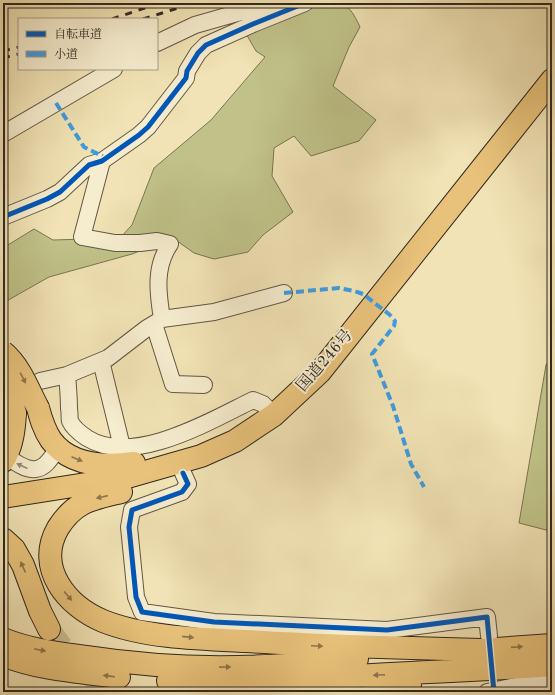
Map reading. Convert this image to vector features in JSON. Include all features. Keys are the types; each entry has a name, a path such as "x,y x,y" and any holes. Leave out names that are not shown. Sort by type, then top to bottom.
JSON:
{"highway":[{"name":"国道246号","path":"3,497 124,478 201,456 235,440 274,415 320,372 552,80"},
{"path":"3,352 11,358 22,376 38,408 44,428 51,440 58,447 75,458 88,463 121,465 184,453 235,440"},
{"path":"3,379 15,413 12,442 5,459"},
{"path":"201,456 183,473 164,478 138,488 89,499 70,512 58,529 51,547 50,562 57,581 68,599 85,612 103,621 128,629 162,634 204,639 334,647 486,652 552,665"},
{"path":"3,539 14,549 23,565 40,611 49,629"},
{"path":"3,639 25,647 70,655 122,662 198,667 266,666 486,652"},
{"path":"3,655 32,665 65,670 120,677 207,683 255,682 486,652 552,645"},
{"path":"373,692 486,652"}],"street":[{"path":"158,44 195,25 272,3"},
{"path":"3,217 47,200 60,192 89,165 102,160 148,127 186,78 187,71 198,53 206,45 305,3"},
{"path":"3,134 112,70"},
{"path":"102,160 82,237 114,243 140,243 157,241 170,244 164,252 159,269 158,322 173,384 204,385"},
{"path":"40,381 67,375 108,358 128,341 158,322 214,312 284,294"},
{"path":"101,361 122,447"},
{"path":"67,375 70,421 80,433 92,441 106,446 137,446 168,440 253,400 264,404 274,415"},
{"path":"5,459 34,470 46,464 52,458 58,447"},
{"path":"183,473 188,484 182,492 132,510 129,527 136,597 142,612 214,622 387,630 487,617 486,652"},
{"path":"487,692 526,684 552,683"}],"green space":[{"path":"317,3 344,5 352,12 356,19 360,27 349,47 333,86 376,120 359,141 311,156 294,136 274,148 272,176 293,212 263,235 248,252 214,259 194,253 173,238 132,254 49,277 3,303 3,248 34,229 53,240 120,238 132,225 154,168 211,120 265,57 256,51 238,20"},
{"path":"552,355 552,527 550,531 519,523 546,365"}],"tunnel":[{"path":"49,629 81,671 106,692"}],"railway":[{"path":"115,18 160,3"},
{"path":"146,18 194,3"},
{"path":"3,51 18,47"},
{"path":"3,58 18,54"}],"marked path":[{"path":"56,103 84,147 106,158"},
{"path":"284,293 339,288 354,291 363,294 390,315 395,321 394,326 372,354 393,406 411,464 424,487"}],"cycle path":[{"path":"3,217 60,192 89,165 102,161 139,135 148,127 186,78 187,71 198,53 206,45 305,3"},
{"path":"183,473 188,484 182,492 132,510 129,527 136,597 142,612 214,622 387,630 487,617 494,692"}]}
